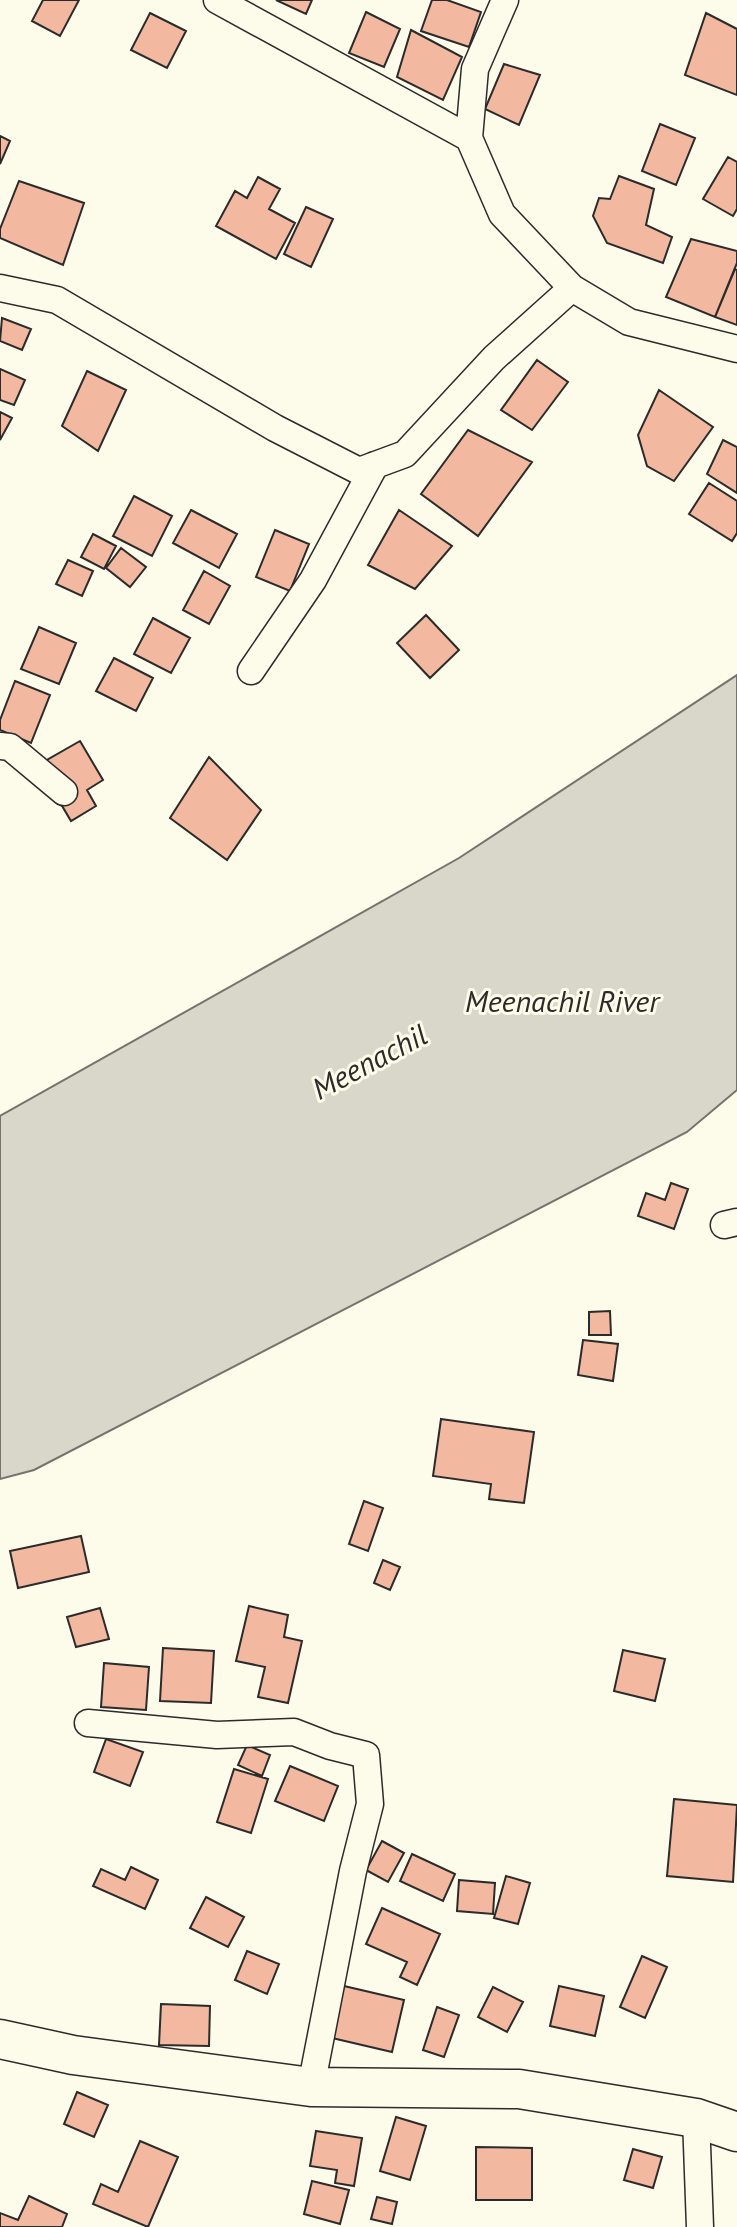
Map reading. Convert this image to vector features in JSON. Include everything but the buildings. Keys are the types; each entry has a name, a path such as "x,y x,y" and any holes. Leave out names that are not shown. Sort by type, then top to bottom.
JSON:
{"main road":[{"path":"0,2039 73,2055 311,2087 519,2089 696,2118 737,2132"}],"street":[{"path":"217,0 469,138"},
{"path":"505,0 475,69 469,138 502,214 572,288 629,322 737,349"},
{"path":"0,288 57,300 263,421 359,471 405,454 494,358 572,288"},
{"path":"251,671 313,580 375,465"},
{"path":"0,746 10,747 64,792"},
{"path":"88,1723 217,1735 294,1732 366,1755 370,1804 353,1871 311,2087"},
{"path":"696,2118 700,2227"}],"water":[{"name":"Meenachil River","path":"737,675 737,1090 687,1132 34,1470 0,1479 0,1116 459,858"}],"water label":[{"name":"Meenachil","path":"369,1061"}]}
